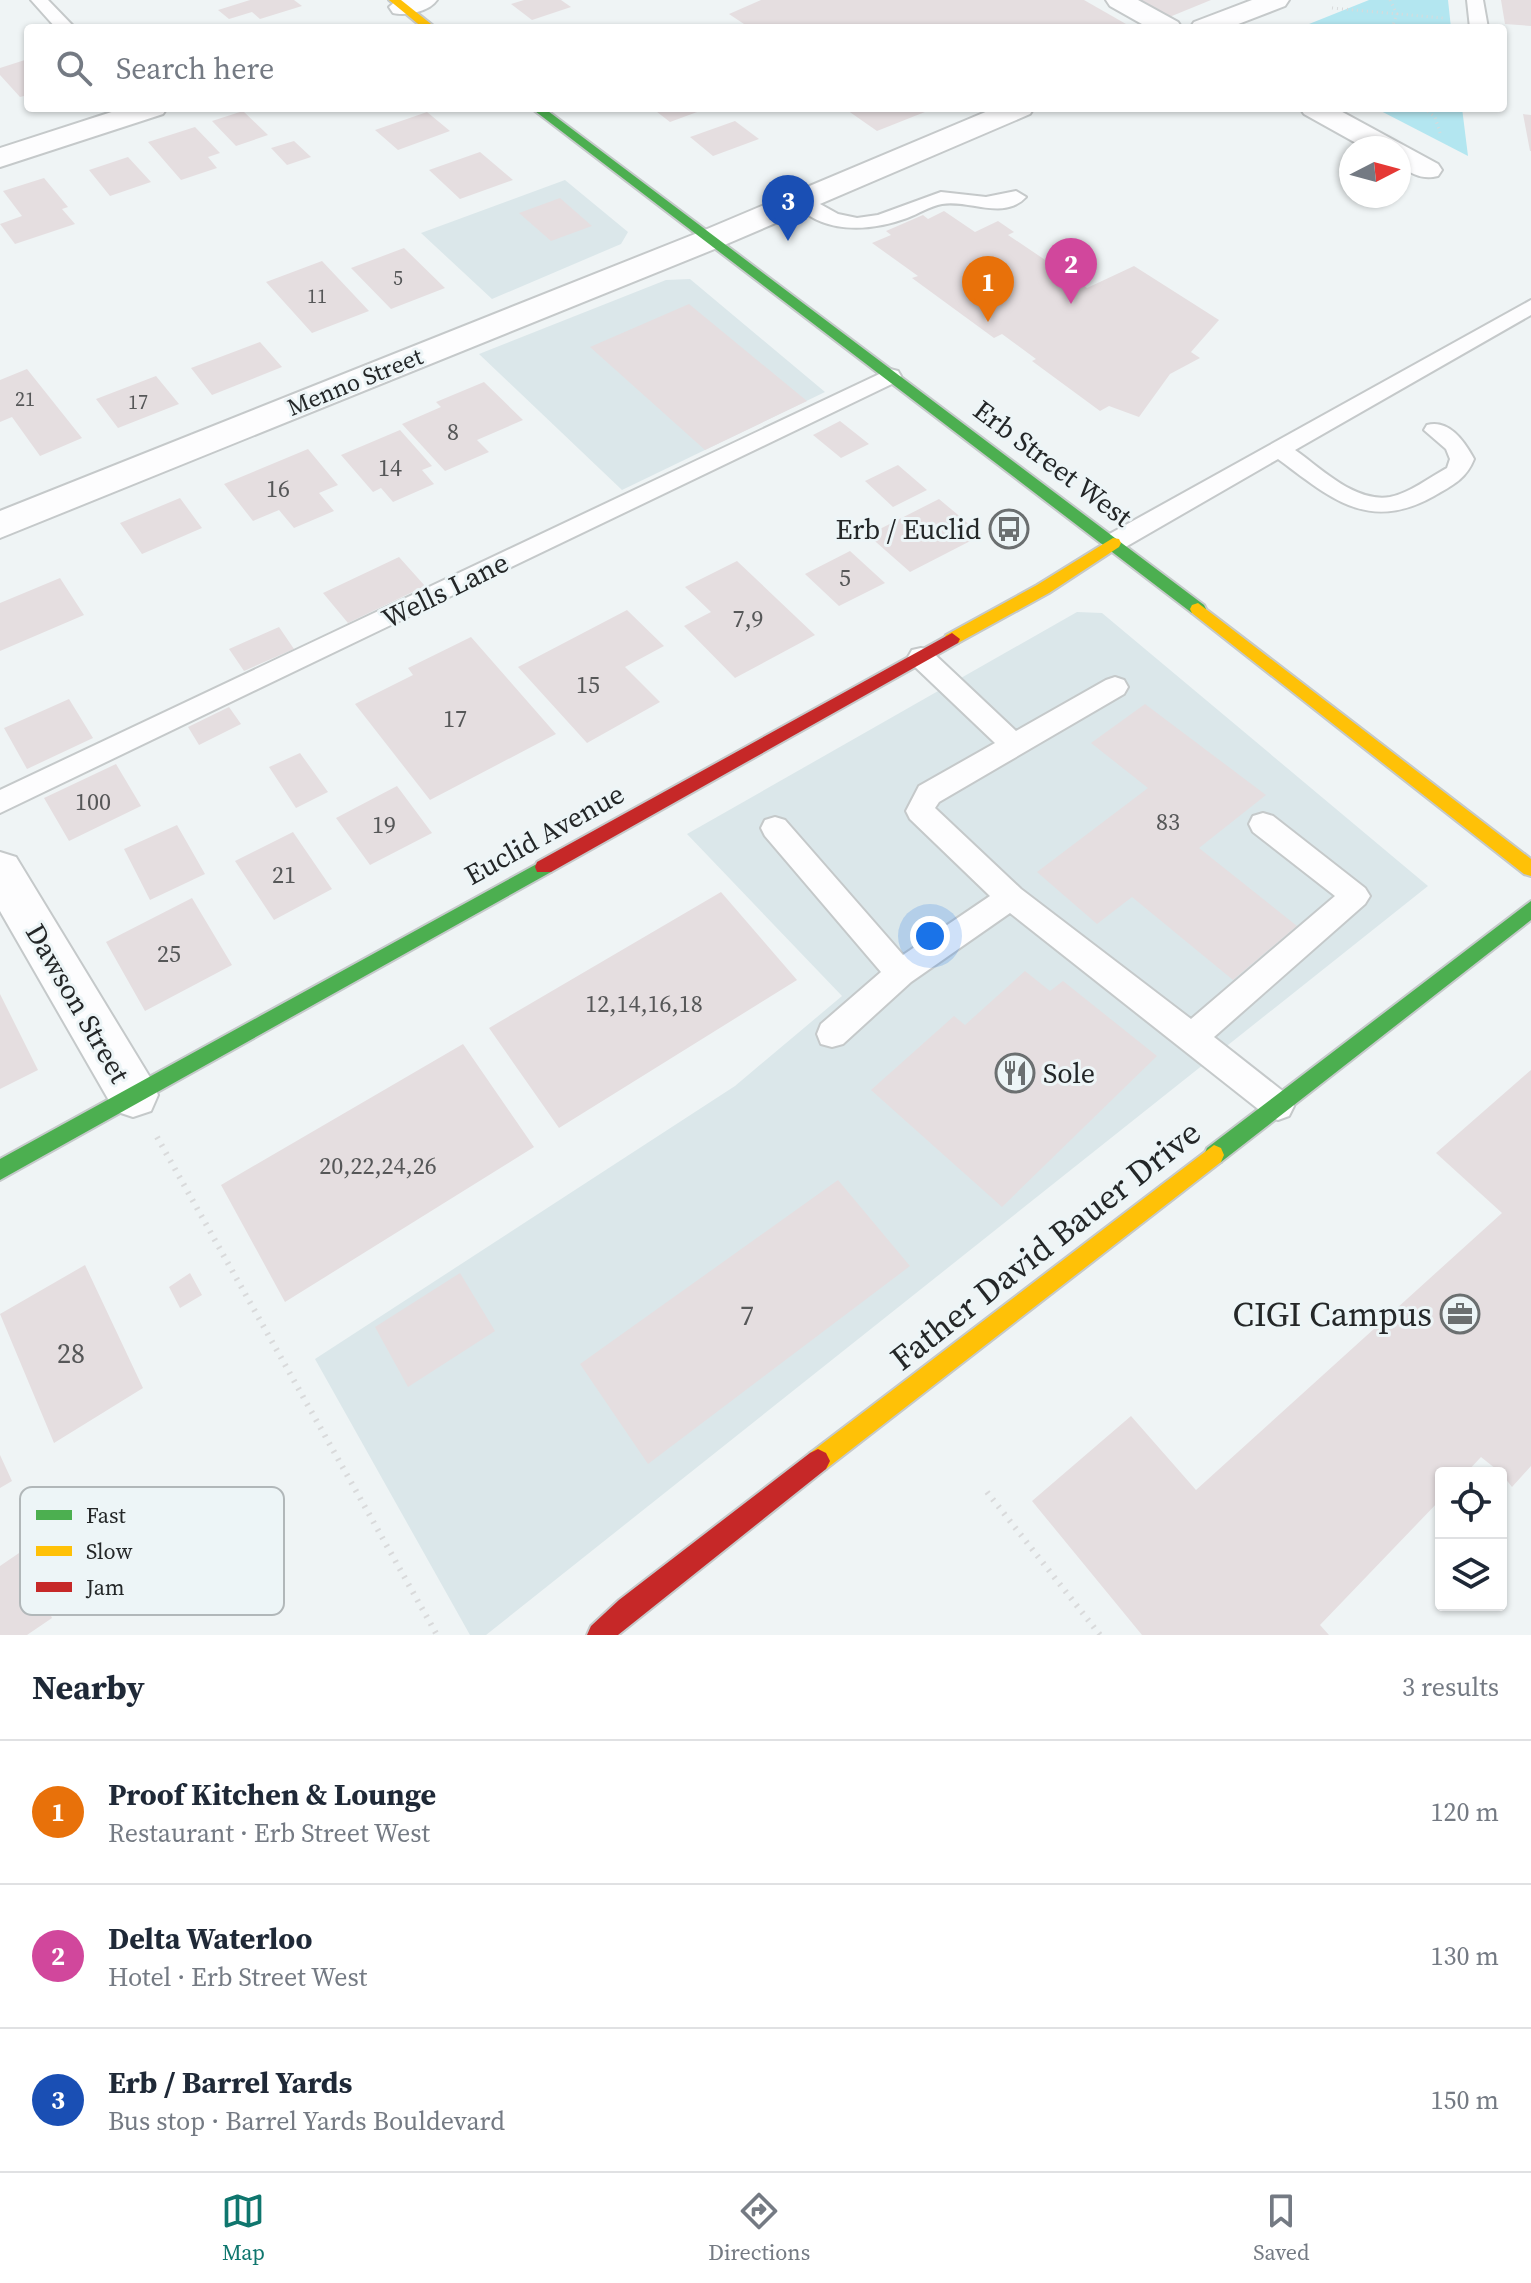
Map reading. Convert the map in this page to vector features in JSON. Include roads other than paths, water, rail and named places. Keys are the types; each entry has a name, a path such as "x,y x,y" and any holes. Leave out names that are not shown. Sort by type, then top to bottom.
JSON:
{"street":[{"path":"1119,0 1161,24"},
{"path":"1214,24 1276,0"},
{"path":"0,158 137,112"},
{"name":"Erb Street West","path":"542,112 1113,543 1531,869"},
{"name":"Menno Street","path":"0,525 711,239 1011,112"},
{"path":"1321,112 1365,136"},
{"path":"1411,161 1427,170"},
{"name":"Euclid Avenue","path":"0,1170 1043,589 1113,543"},
{"name":"Dawson Street","path":"0,870 133,1095"},
{"name":"Father David Bauer Drive","path":"600,1635 641,1599 1531,909"}],"lane":[{"path":"39,0 62,24"},
{"path":"1475,0 1478,24"},
{"path":"802,200 823,216 849,225 876,224 943,198 997,205 1016,197"},
{"path":"1113,543 1531,306"},
{"name":"Wells Lane","path":"0,802 890,376"},
{"path":"1279,449 1351,498 1377,506 1391,505 1457,472 1462,459 1455,445 1435,430"},
{"path":"921,657 1014,745"},
{"path":"1115,687 929,794 920,811 1011,897 1278,1106"},
{"path":"1191,1038 1355,896 1263,824"},
{"path":"775,828 900,973"},
{"path":"832,1034 900,973 1011,897"}],"place":[{"name":"Erb / Barrel Yards","path":"788,241"},
{"name":"Delta Waterloo","path":"1071,304"},
{"name":"Proof Kitchen & Lounge","path":"988,322"},
{"name":"Erb / Euclid","path":"1009,529"},
{"name":"Sole","path":"1015,1073"},
{"name":"CIGI Campus","path":"1460,1314"}]}
